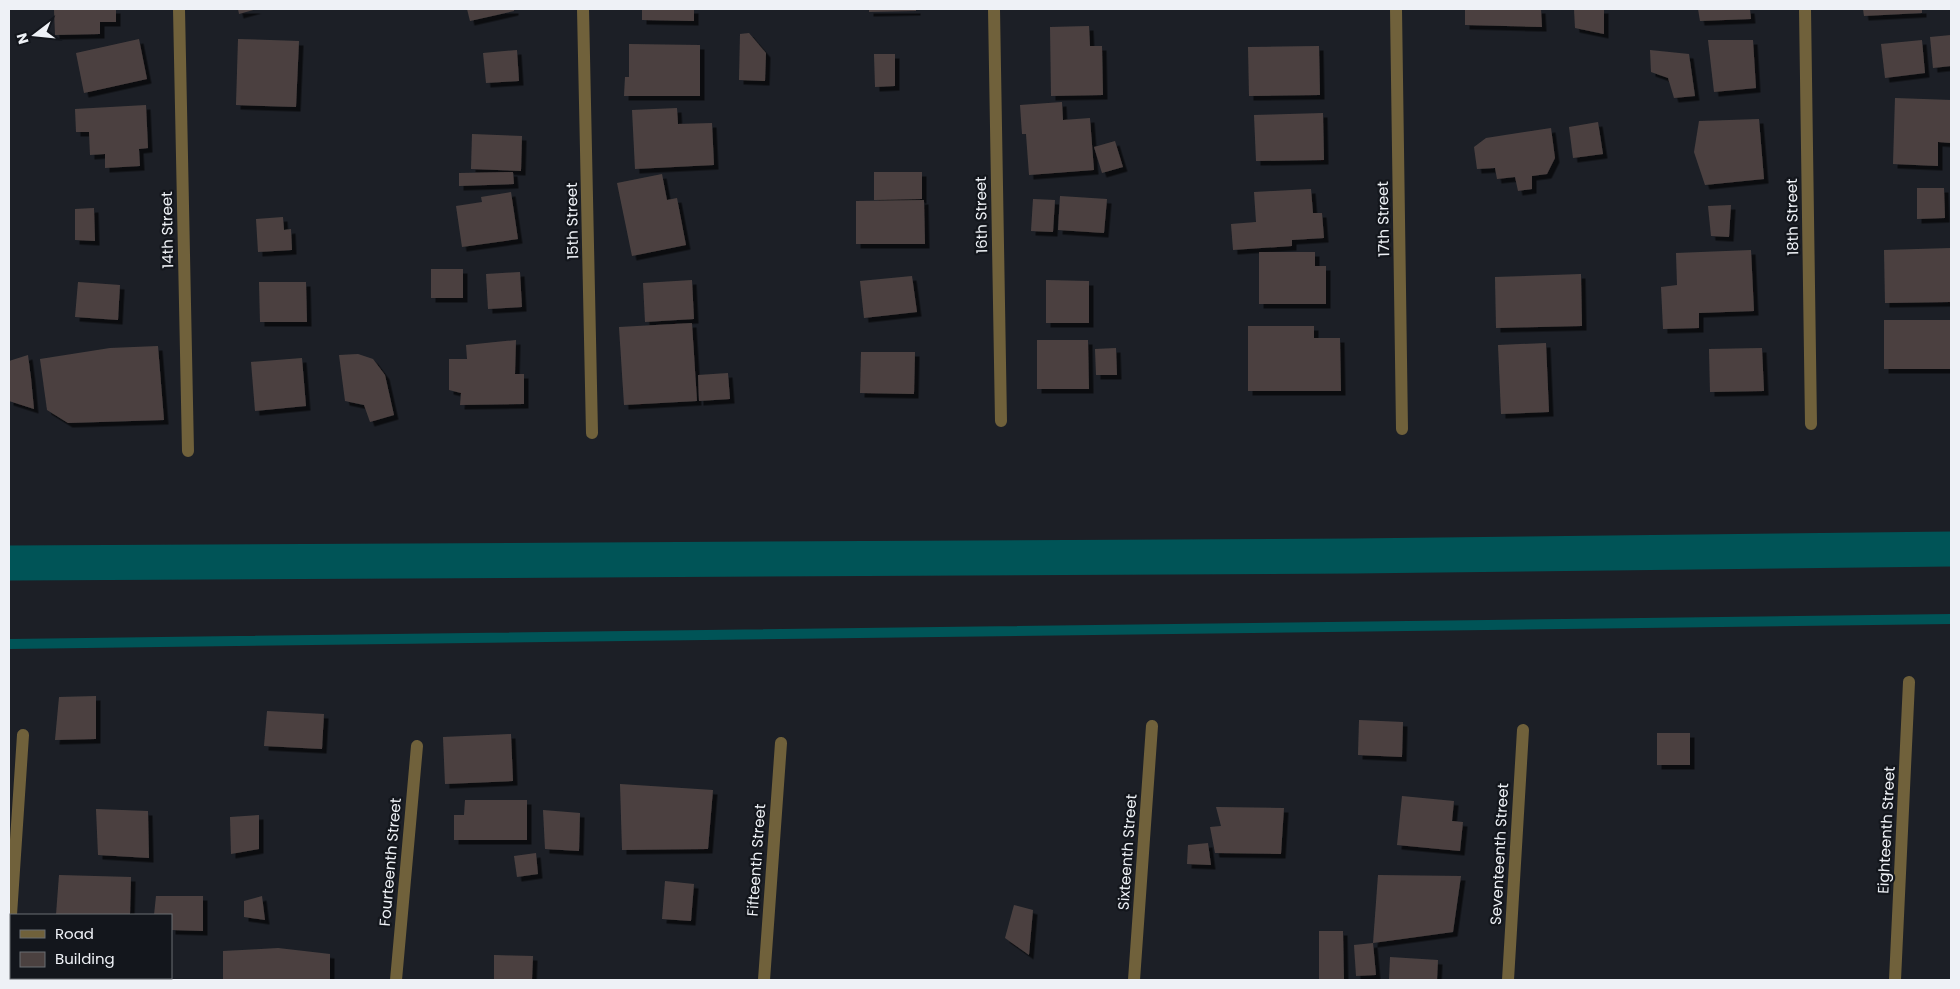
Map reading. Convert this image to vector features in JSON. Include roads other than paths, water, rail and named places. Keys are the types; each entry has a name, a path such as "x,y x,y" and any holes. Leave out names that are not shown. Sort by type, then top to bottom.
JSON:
{"street":[{"name":"14th Street","path":"179,9 188,451"},
{"name":"15th Street","path":"583,9 592,433"},
{"name":"16th Street","path":"994,9 1001,421"},
{"name":"17th Street","path":"1396,9 1402,429"},
{"name":"18th Street","path":"1805,9 1811,424"},
{"name":"Eighteenth Street","path":"1895,980 1909,682"},
{"name":"Sixteenth Street","path":"1134,980 1152,726"},
{"name":"Seventeenth Street","path":"1508,980 1522,730"},
{"path":"11,914 23,735"},
{"name":"Fifteenth Street","path":"764,980 781,743"},
{"name":"Fourteenth Street","path":"396,980 417,746"},
{"path":"9,959 10,938"}],"waterway":[{"path":"9,563 1353,556 1951,549"},
{"path":"9,644 1951,619"}]}
